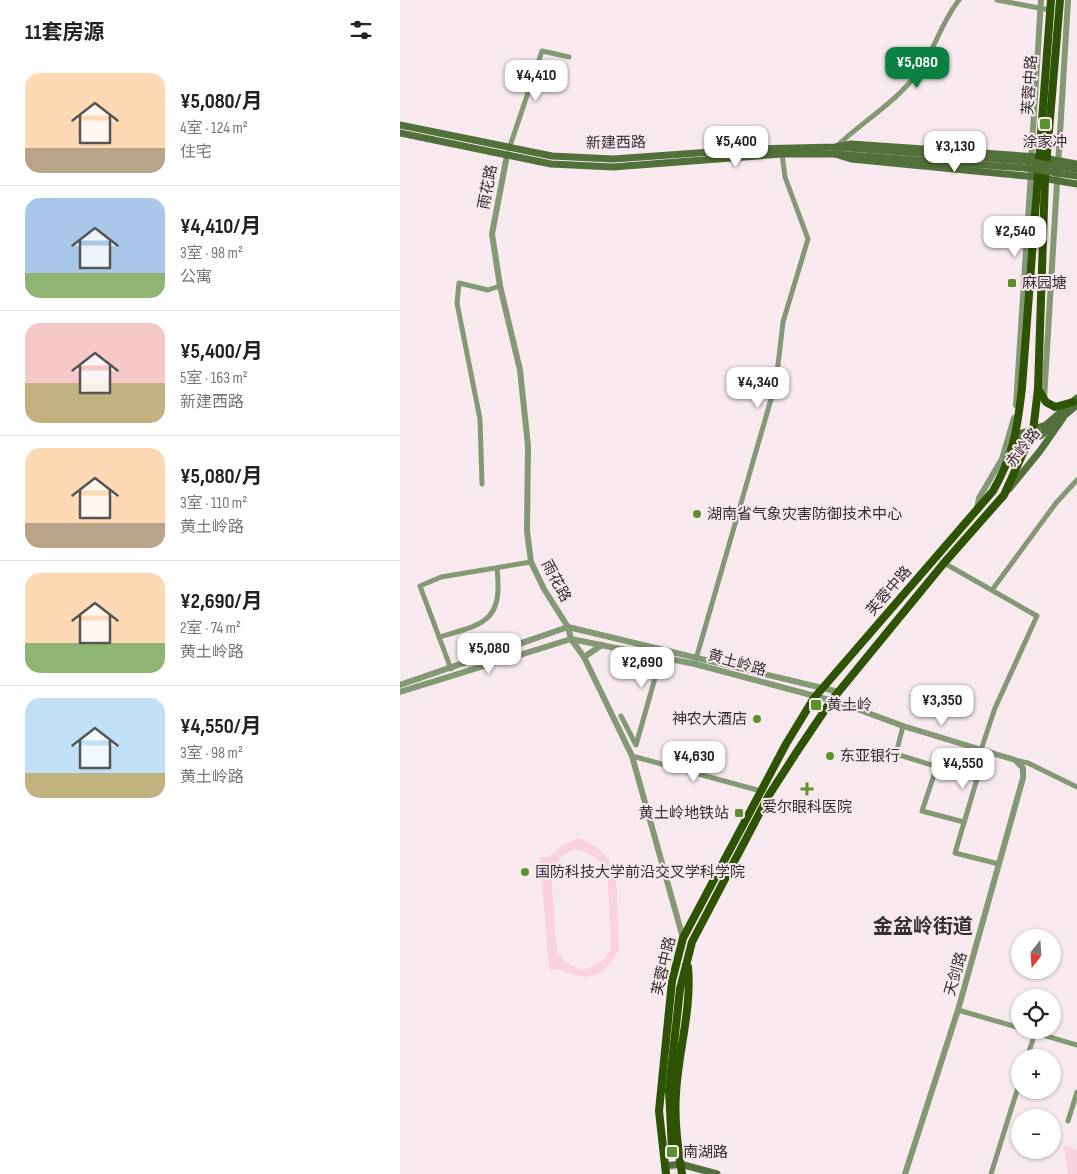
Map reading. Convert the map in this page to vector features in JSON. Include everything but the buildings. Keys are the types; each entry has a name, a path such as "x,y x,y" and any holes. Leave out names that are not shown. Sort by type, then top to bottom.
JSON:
{"main road":[{"name":"芙蓉中路","path":"666,1170 659,1111 662,1065 672,981 684,938 761,791 814,698 993,491 1006,468 1016,437 1022,388 1035,157 1051,0"},
{"name":"芙蓉中路","path":"672,1150 669,1090 680,989 692,942 769,795 831,701 944,563 1004,495 1031,435 1038,389 1045,178 1060,0"},
{"name":"新建西路","path":"400,125 508,151 551,164 613,166 835,150 1025,168 1077,176"},
{"name":"新建西路","path":"400,132 508,151 552,156 613,159 753,149 835,150 1025,161 1077,169"},
{"name":"新建西路","path":"835,150 851,144 1047,158 1077,164"},
{"name":"新建西路","path":"835,150 851,159 1034,176 1077,184"},
{"path":"1038,389 1044,398 1055,407 1076,402"},
{"name":"赤岭路","path":"1031,435 1076,402"},
{"name":"赤岭路","path":"1004,495 1040,451 1076,402"},
{"name":"赤岭路","path":"1016,437 1040,436 1063,418"},
{"path":"681,1174 676,1092 687,999 687,959"},
{"path":"666,1170 680,1164 718,1174"}],"street":[{"path":"835,150 850,133 893,100 920,70 959,0"},
{"path":"997,0 1050,10"},
{"path":"1035,157 1041,0"},
{"path":"1044,398 1068,0"},
{"path":"508,151 542,51 569,57"},
{"name":"雨花路","path":"508,151 492,234 500,286 520,370 528,446 527,531 532,562 544,589 568,627 571,639 584,657 632,756 684,938"},
{"path":"695,661 776,382 783,322 808,239 785,177 782,154"},
{"path":"976,510 979,498 994,475 1009,441 1016,406 1034,176"},
{"path":"482,484 480,419 457,302 459,283 488,290 500,286"},
{"path":"992,590 1056,503 1077,480"},
{"path":"451,669 420,586 441,577 532,562"},
{"path":"944,563 1037,616 995,708 981,750"},
{"path":"440,637 487,621 496,605 499,587 497,569"},
{"path":"400,685 451,669 568,627"},
{"name":"黄土岭路","path":"568,627 695,661 814,698 831,701 903,726 1015,760"},
{"name":"黄土岭路","path":"400,692 571,639 695,661 823,687 839,692"},
{"path":"584,657 602,645"},
{"path":"622,716 636,746 662,656"},
{"path":"903,726 896,754 976,778 955,852 999,864"},
{"path":"632,756 761,791"},
{"path":"1015,760 1028,763 1077,787"},
{"name":"天剑路","path":"905,1174 958,1010 1024,778 1022,768 1015,760"},
{"path":"937,766 922,811 964,822"},
{"path":"958,1010 1011,1025"},
{"path":"1056,1039 1077,1045"},
{"path":"1068,1121 1077,1092"},
{"path":"991,1174 1014,1099"}],"shaded area":[{"path":"578,838 589,843 599,849 607,858 615,874 619,950 606,968 587,977 561,970 549,970 540,857 549,857 563,845","holes":["574,849 592,856 606,870 609,895 611,948 604,959 585,970 569,964 557,952 551,873 562,856"]},
{"path":"1064,1145 1077,1150 1077,1174 1068,1174"}],"tunnel":[{"path":"672,1150 675,1174"}],"place":[{"name":"涂家冲","path":"1045,124"},
{"name":"麻园塘","path":"1012,283"},
{"name":"湖南省气象灾害防御技术中心","path":"697,514"},
{"name":"黄土岭","path":"816,705"},
{"name":"神农大酒店","path":"757,719"},
{"name":"东亚银行","path":"830,756"},
{"name":"爱尔眼科医院","path":"807,789"},
{"name":"黄土岭地铁站","path":"739,813"},
{"name":"国防科技大学前沿交叉学科学院","path":"525,872"},
{"name":"南湖路","path":"672,1152"}],"district":[{"name":"金盆岭街道","path":"923,927"}]}
